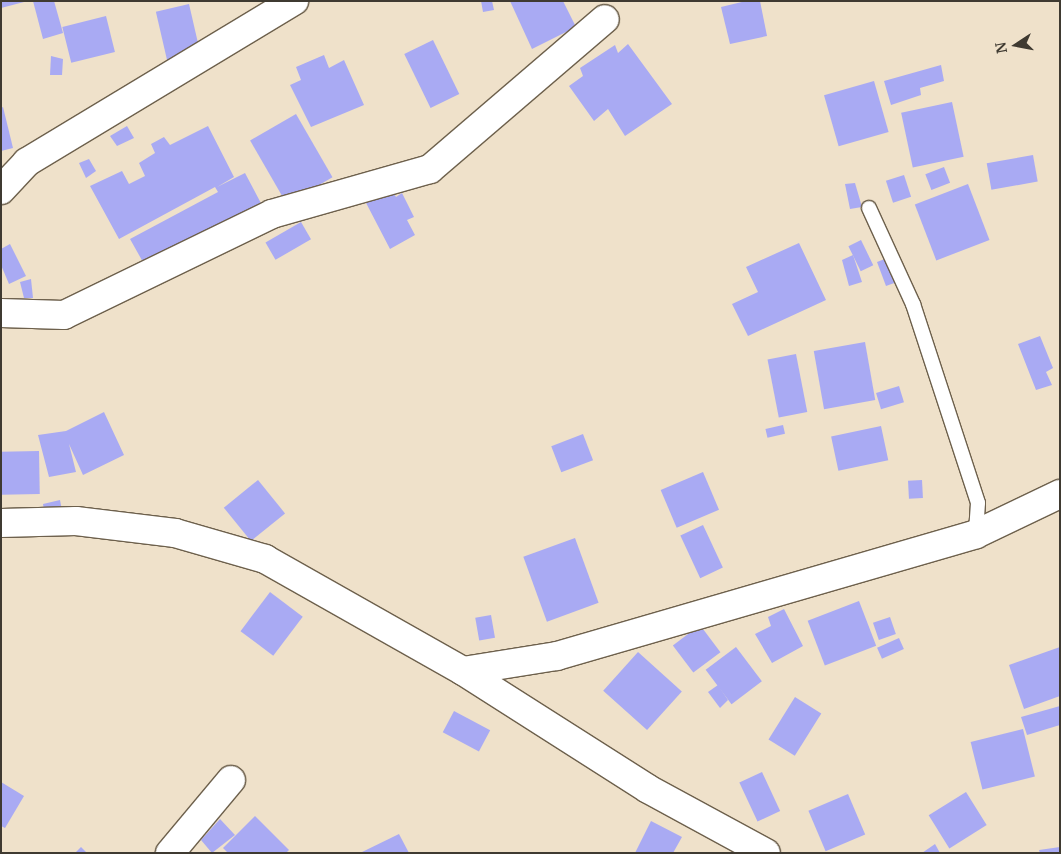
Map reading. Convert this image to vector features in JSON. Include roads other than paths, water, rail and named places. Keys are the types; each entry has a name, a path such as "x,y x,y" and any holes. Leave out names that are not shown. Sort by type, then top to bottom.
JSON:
{"street":[{"path":"1,190 27,162 294,1"},
{"path":"1,313 64,315 272,214 430,169 605,19"},
{"path":"463,671 557,656 976,534 1060,494"},
{"path":"1,523 76,522 175,534 265,559 463,671 648,789 766,853"},
{"path":"170,853 231,780"}],"lane":[{"path":"869,208 913,304 978,503 976,534"}]}
